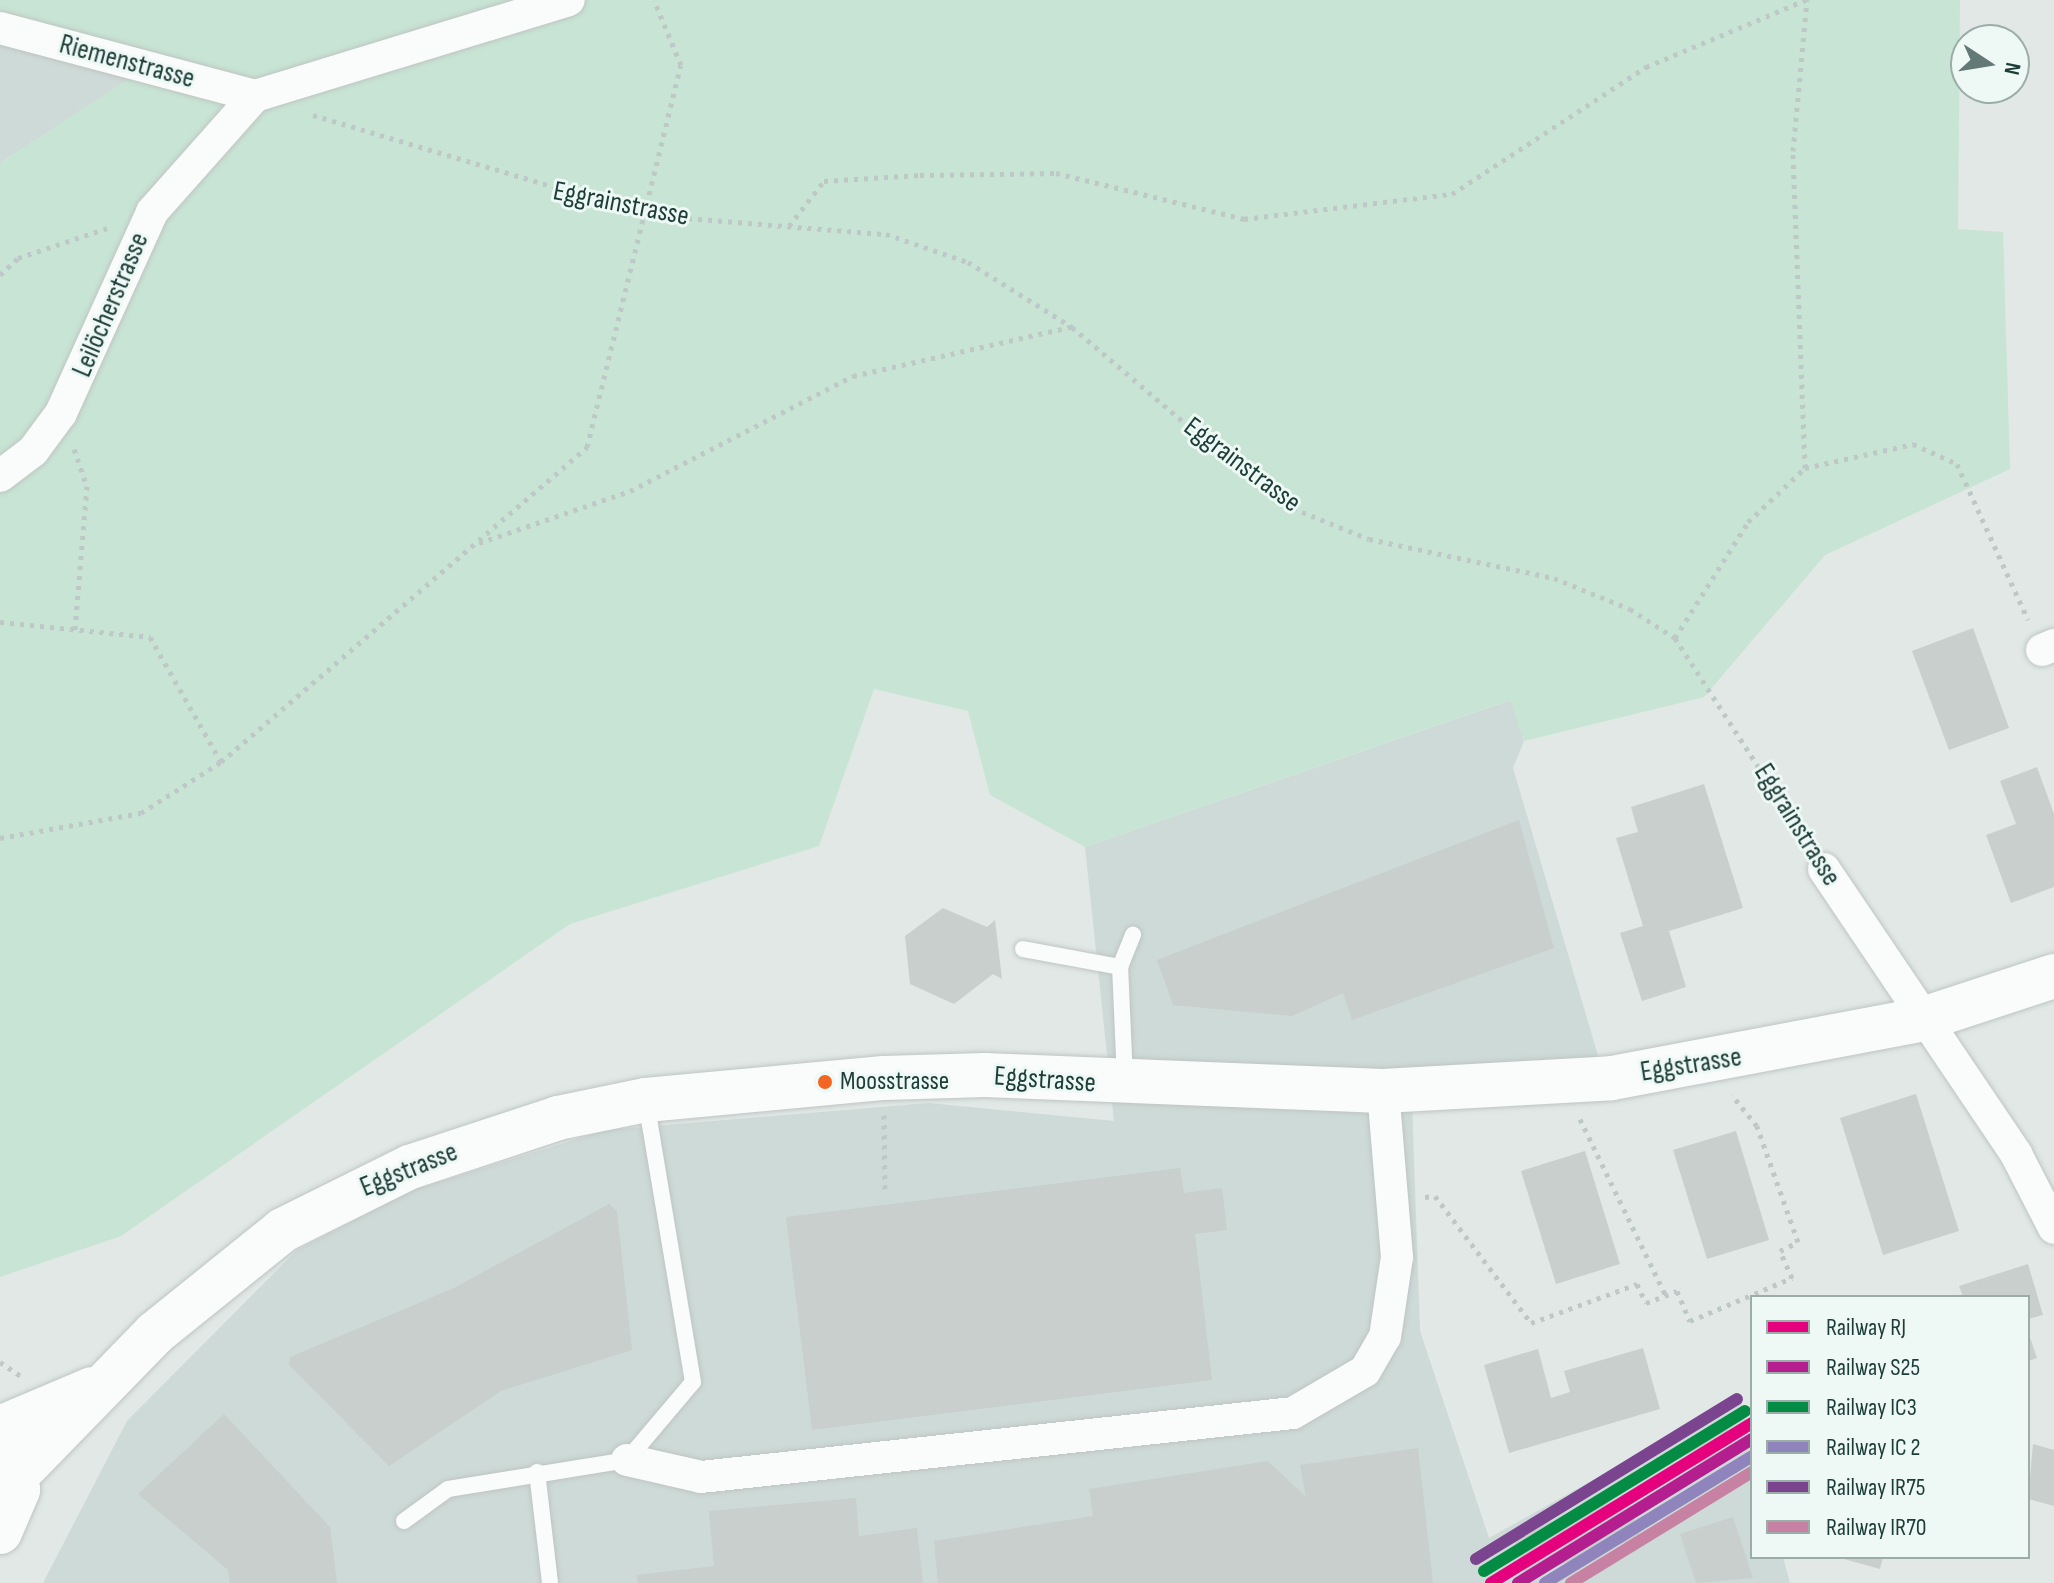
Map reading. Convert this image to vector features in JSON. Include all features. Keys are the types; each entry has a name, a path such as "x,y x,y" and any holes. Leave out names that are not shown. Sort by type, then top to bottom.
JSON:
{"main road":[{"name":"Eggstrasse","path":"9,1457 105,1382 283,1230 353,1191 494,1137 646,1100 884,1078 985,1075 1125,1085 1383,1091 1612,1078 1923,1019 2054,976"},
{"name":"Eggstrasse","path":"0,1428 105,1382"},
{"path":"0,1532 16,1506 9,1457"}],"street":[{"path":"255,96 569,0"},
{"name":"Riemenstrasse","path":"0,28 255,96"},
{"name":"Leilöcherstrasse","path":"0,476 33,451 61,413 152,212 255,96"},
{"name":"Eggrainstrasse","path":"1824,869 2016,1154 2054,1228"},
{"path":"627,1460 701,1477 1293,1413 1365,1371 1385,1337 1397,1257 1383,1091"}],"lane":[{"path":"1125,1085 1120,967 1133,935"},
{"path":"1023,949 1120,967"},
{"path":"404,1521 448,1489 537,1472 627,1460 693,1382 646,1100"},
{"path":"537,1472 550,1583"}],"path":[{"path":"0,838 141,813 221,762 587,447 648,215 681,65 654,0"},
{"path":"789,226 824,181 920,175 1056,173 1244,219 1452,194 1646,67 1806,0 1793,151 1805,468"},
{"name":"Eggrainstrasse","path":"255,96 533,186 648,215 886,234 968,262 1072,327 1221,454 1302,512 1369,539 1554,578 1630,609 1675,638 1824,869"},
{"path":"0,275 18,258 152,212"},
{"path":"475,544 630,491 853,376 1072,327"},
{"path":"61,413 87,486 75,629"},
{"path":"1675,638 1748,522 1805,468 1913,444 1957,464 2048,648"},
{"path":"0,622 150,637 221,762"},
{"path":"884,1078 885,1194"},
{"path":"1729,1087 1757,1126 1798,1242 1780,1251 1792,1278 1752,1295"},
{"path":"1575,1108 1666,1296"},
{"path":"1393,1200 1435,1196 1531,1323 1637,1284 1646,1303 1677,1291 1690,1321 1750,1296"}],"shaded area":[{"path":"0,14 157,61 0,163"},
{"path":"1511,700 1524,741 1513,768 1599,1059 1411,1073 1420,1331 1489,1538 1740,1398 1750,1436 1750,1559 1784,1559 1790,1583 43,1583 127,1421 297,1250 413,1190 606,1130 929,1103 1114,1121 1085,847"}],"green space":[{"path":"0,0 1960,0 1960,24 1950,24 1950,104 1959,104 1958,229 2003,232 2010,469 1825,555 1704,697 1524,741 1510,700 1085,847 990,795 968,711 874,689 819,846 570,924 121,1236 0,1277 0,163 156,61 0,14"}],"building":[{"path":"1973,628 2009,728 1949,750 1912,651"},
{"path":"2037,767 2054,814 2054,887 2011,903 1986,835 2016,824 2000,781"},
{"path":"1704,784 1743,908 1669,931 1686,987 1642,1001 1620,933 1643,926 1616,838 1638,832 1631,807"},
{"path":"1519,820 1554,948 1352,1020 1343,993 1292,1016 1173,1005 1157,960"},
{"path":"943,908 987,927 995,920 1002,979 993,974 954,1004 910,984 905,936"},
{"path":"1916,1094 1959,1231 1883,1255 1840,1118"},
{"path":"1736,1131 1769,1240 1707,1259 1673,1150"},
{"path":"1585,1151 1620,1264 1556,1284 1521,1171"},
{"path":"1180,1168 1184,1193 1222,1188 1227,1230 1195,1234 1212,1380 812,1430 786,1217"},
{"path":"609,1204 617,1211 632,1350 501,1391 389,1466 289,1365 290,1357 452,1289"},
{"path":"2028,1264 2043,1315 2030,1318 2030,1295 1962,1295 1959,1286"},
{"path":"2030,1338 2037,1358 2030,1360"},
{"path":"1643,1348 1660,1409 1509,1453 1484,1365 1538,1349 1551,1398 1570,1392 1564,1371"},
{"path":"224,1414 330,1527 337,1583 230,1583 228,1570 138,1494"},
{"path":"1727,1428 1736,1455 1692,1469 1683,1442"},
{"path":"2033,1444 2054,1450 2054,1506 2030,1500"},
{"path":"1418,1448 1433,1583 938,1583 934,1541 1093,1516 1089,1489 1268,1461 1306,1497 1300,1465"},
{"path":"1627,1496 1641,1537 1526,1576 1512,1535"},
{"path":"856,1498 859,1536 917,1528 923,1583 638,1583 637,1575 714,1566 709,1511"},
{"path":"1733,1517 1753,1578 1696,1583 1680,1534"},
{"path":"1844,1559 1882,1559 1880,1569"}],"rail line":[{"name":"IR75","path":"1476,1559 1737,1399"},
{"name":"IC3","path":"1484,1571 1745,1411"},
{"name":"RJ","path":"1491,1583 1750,1424"},
{"name":"S25","path":"1518,1583 1750,1440"},
{"name":"IR70","path":"1571,1583 1750,1473"}],"transit line":[{"path":"1545,1583 1750,1457"}],"place":[{"name":"Moosstrasse","path":"825,1082"}]}
